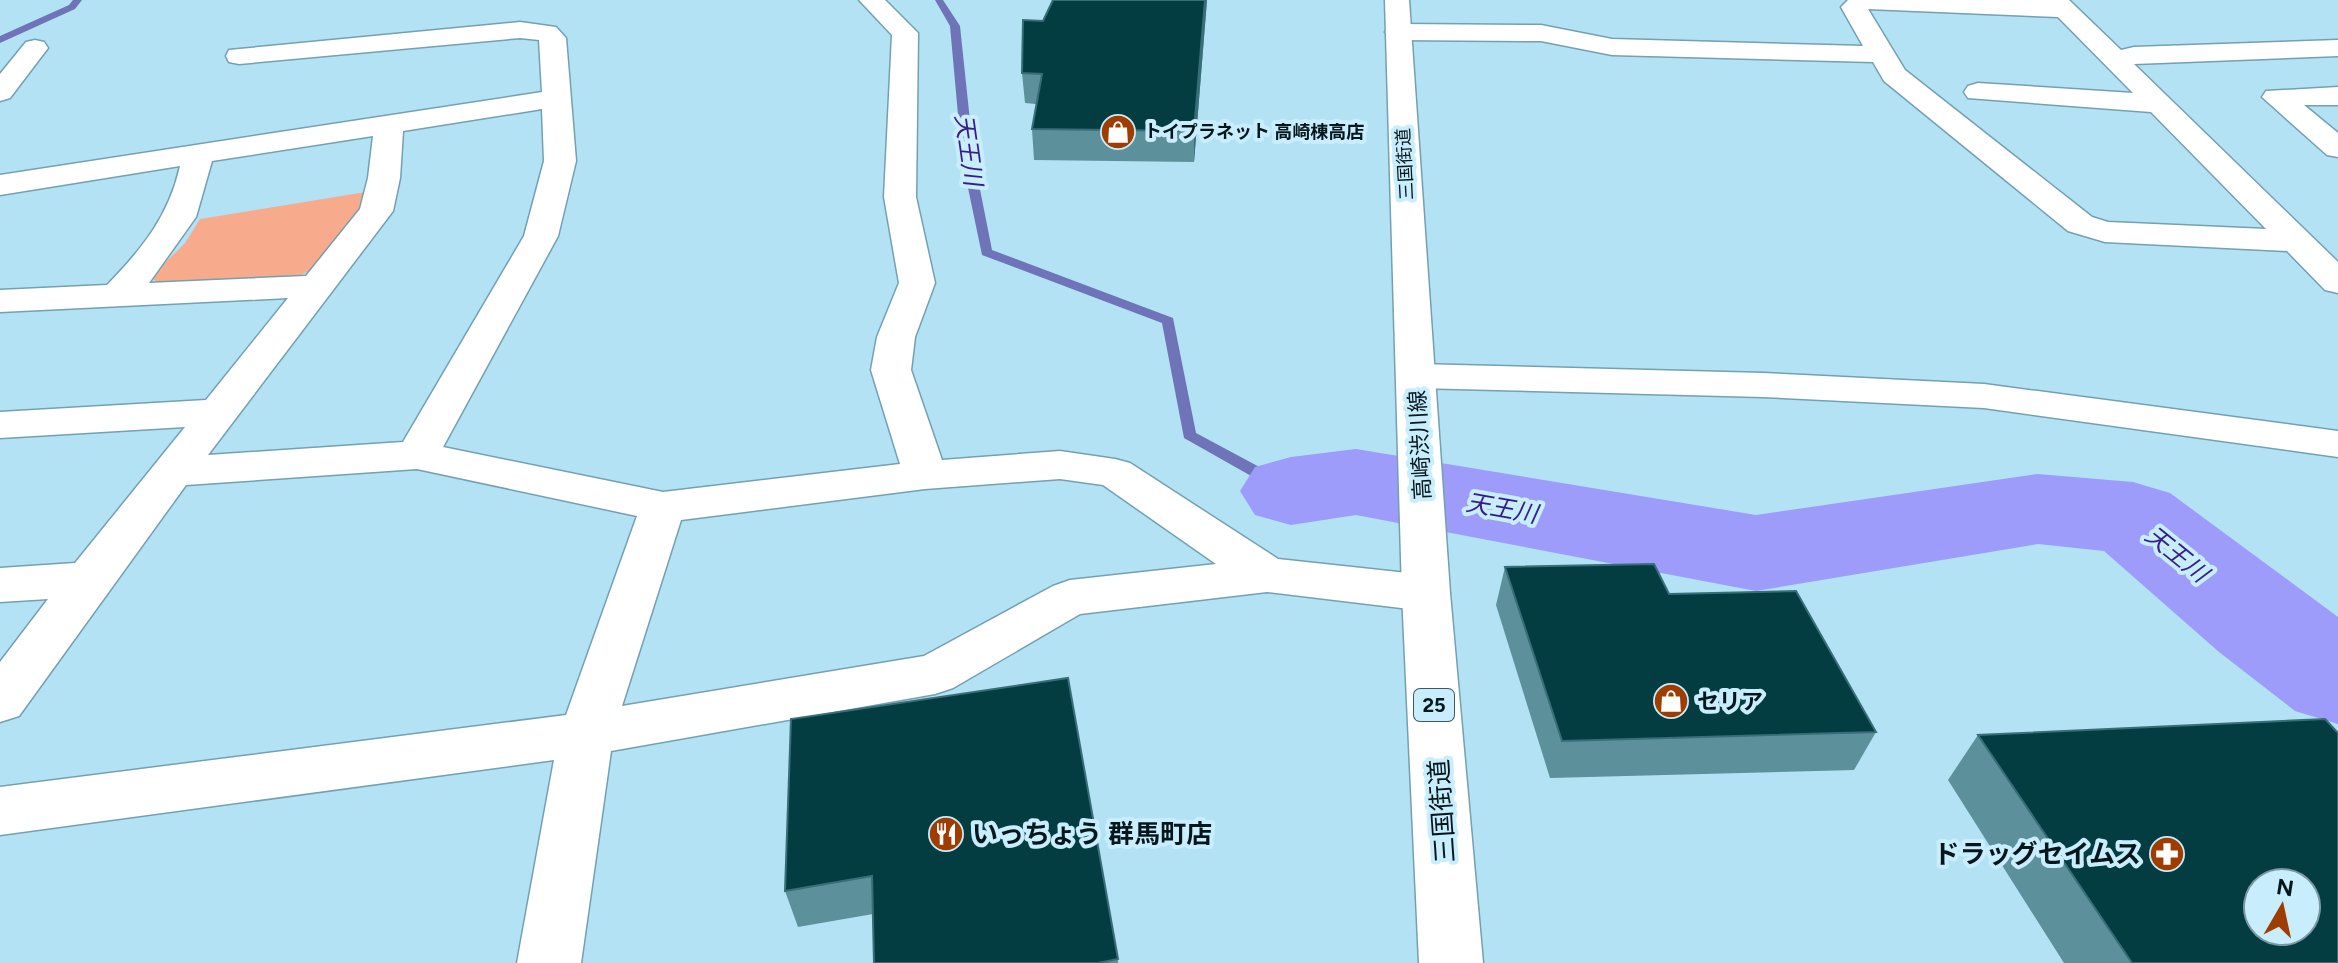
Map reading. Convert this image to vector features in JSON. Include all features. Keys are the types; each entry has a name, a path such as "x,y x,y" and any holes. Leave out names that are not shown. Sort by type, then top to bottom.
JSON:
{"street":[{"path":"871,0 905,33 900,197 917,283 896,337 891,370 925,475"},
{"name":"三国街道","path":"1397,0 1417,376"},
{"path":"2300,241 2105,232 2080,224 1894,75 1854,7 1865,1 2060,5 2300,241 2338,282"},
{"path":"239,56 410,26 547,33 555,43 560,161 541,236 417,455"},
{"path":"1398,32 1541,33 1612,47 1880,54"},
{"path":"0,92 35,48"},
{"path":"2118,60 2134,55 2338,48"},
{"path":"1978,92 2162,104"},
{"path":"2338,96 2276,97 2338,148"},
{"path":"0,185 556,98"},
{"path":"0,701 89,579 376,211 386,179 389,122"},
{"path":"117,296 174,230 186,209 198,155"},
{"path":"0,301 319,286"},
{"path":"1417,376 1763,385 1984,396 2338,444"},
{"name":"高崎渋川線","path":"1417,376 1422,491"},
{"path":"0,425 218,412"},
{"path":"174,472 417,455 663,507 925,475 1060,465 1115,473 1267,575"},
{"name":"三国街道","path":"1422,491 1451,963"},
{"path":"549,963 586,734 663,507"},
{"path":"0,811 586,734 935,674 1070,598 1267,575 1426,593"},
{"path":"0,585 89,579"}],"shaded area":[{"path":"366,192 365,206 316,268 294,278 159,284 151,277 185,243 200,219"}],"building":[{"path":"1053,0 1205,0 1194,131 1032,129 1042,74 1022,73 1023,20 1043,21"},
{"name":"セリア","path":"1654,564 1669,594 1796,591 1876,732 1562,741 1505,567"},
{"name":"いっちょう 群馬町店","path":"1068,678 1118,959 1098,963 874,963 872,876 785,891 791,719"},
{"name":"ドラッグセイムス","path":"2325,719 2338,733 2338,963 2132,963 1978,735"}],"waterway":[{"path":"0,40 72,7 78,0"},
{"name":"天王川","path":"939,0 955,26 968,159 986,252 1168,321 1189,435 1291,491"},
{"name":"天王川","path":"1291,491 1356,482 1756,553 2038,509 2133,518 2260,622 2338,678"}],"place":[{"name":"トイプラネット 高崎棟高店","path":"1118,132"},
{"name":"セリア","path":"1671,701"},
{"name":"いっちょう 群馬町店","path":"946,834"},
{"name":"ドラッグセイムス","path":"2167,854"}]}
